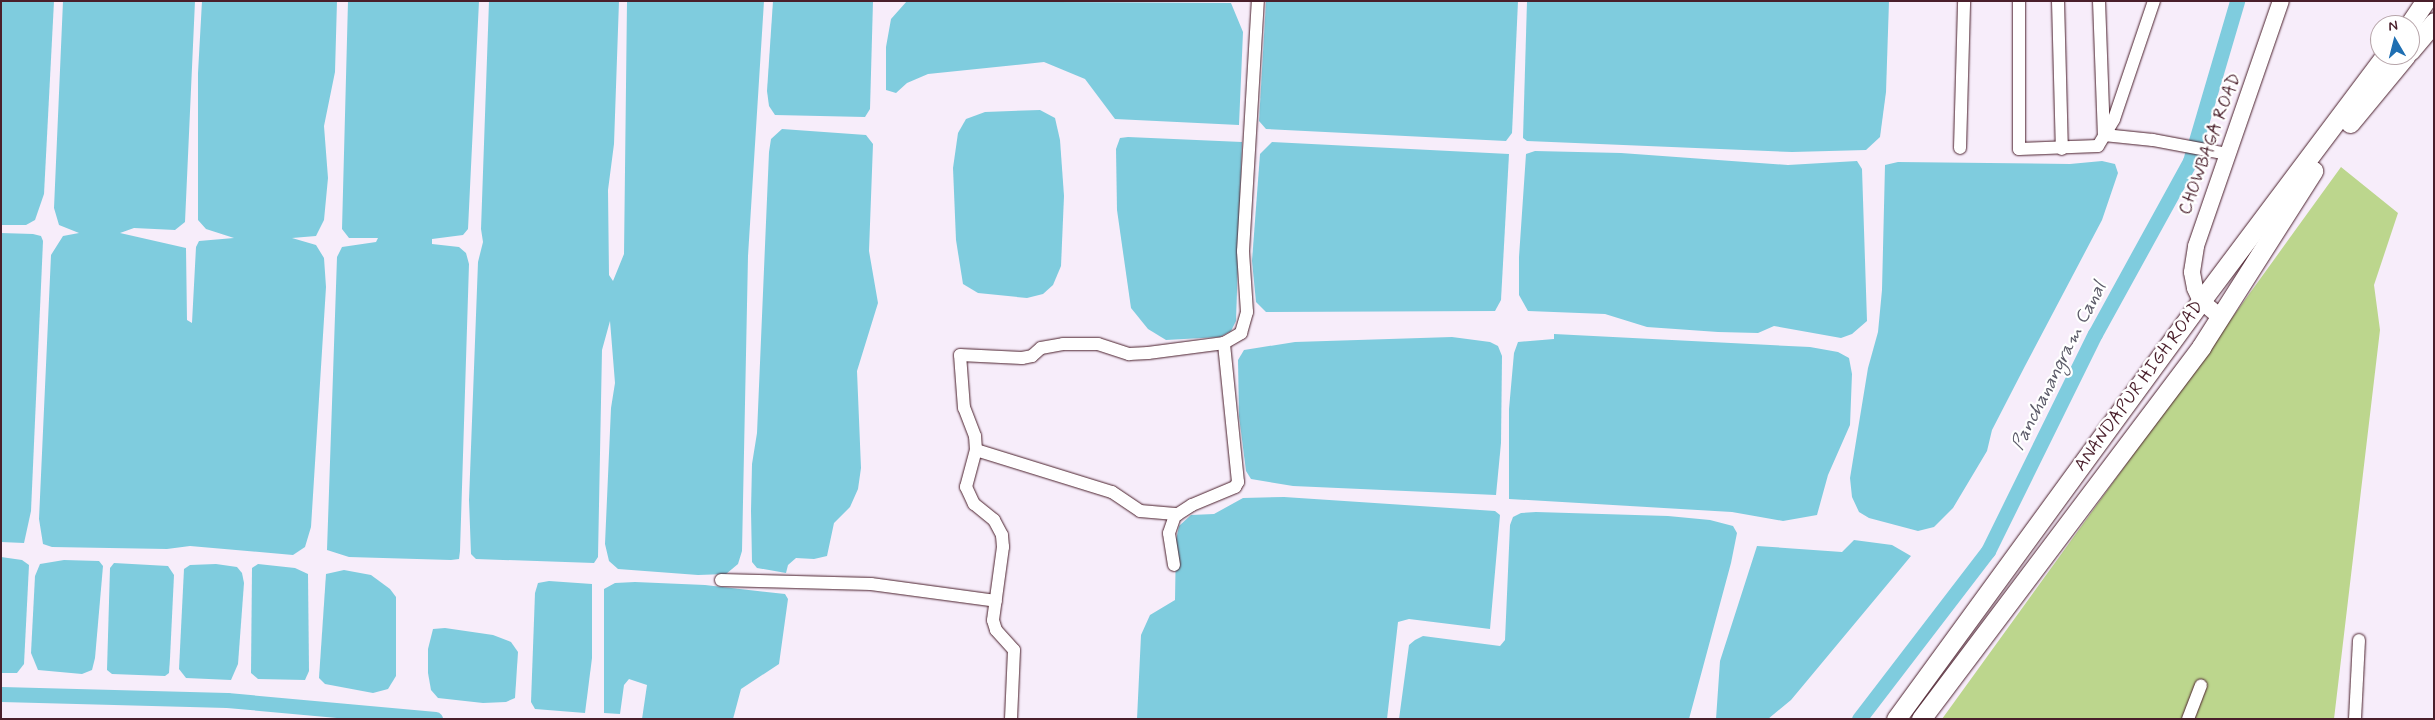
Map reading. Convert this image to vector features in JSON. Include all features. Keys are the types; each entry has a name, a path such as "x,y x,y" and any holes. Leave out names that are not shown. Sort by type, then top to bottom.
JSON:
{"main road":[{"path":"2415,15 2424,1"},
{"path":"2420,39 2434,22"},
{"name":"ANANDAPUR HIGH ROAD","path":"1896,719 2201,301 2378,65"},
{"name":"ANANDAPUR HIGH ROAD","path":"1921,719 1979,638 2201,347 2219,316 2328,150 2398,65"}],"street":[{"path":"1011,719 1014,650 996,630 993,620 1003,547 1002,534 994,520 974,504 966,487 976,450 975,436 964,408 960,355 1022,358 1032,356 1041,348 1089,344 1129,354 1224,343 1242,333 1248,312 1243,251 1258,1"},
{"path":"1960,148 1964,1"},
{"path":"2019,1 2019,149 2092,148 2104,135 2114,119 2154,1"},
{"path":"2058,1 2062,149"},
{"path":"2100,1 2104,135"},
{"name":"CHOWBAGA ROAD","path":"2201,301 2192,272 2196,246 2281,1"},
{"path":"2104,135 2153,140 2228,154"},
{"path":"2201,301 2219,316"},
{"path":"1174,565 1169,533 1170,522 1178,514 1235,488 1238,482 1224,343"},
{"path":"976,450 1112,492 1140,511 1178,514"},
{"path":"721,580 872,584 996,601"},
{"path":"2355,719 2359,640"},
{"path":"2188,719 2201,685"}],"green space":[{"path":"2341,167 2398,213 2374,285 2380,330 2334,719 1942,719"}],"water":[{"path":"1,1 54,1 44,194 35,220 26,225 1,225"},
{"path":"63,1 195,1 185,222 175,230 134,228 120,233 186,248 187,320 192,323 196,247 199,241 234,238 206,229 198,220 198,73 202,1 337,1 335,72 324,126 328,178 324,220 316,236 292,238 316,245 324,258 326,287 311,527 305,547 293,555 190,546 167,549 52,547 43,544 39,519 51,255 63,236 79,233 59,225 54,208"},
{"path":"348,1 479,1 468,229 463,235 432,239 432,244 459,247 466,253 469,264 459,559 349,557 327,550 337,257 342,247 376,242 378,238 349,238 342,229"},
{"path":"489,1 619,1 614,144 608,190 609,275 613,281 624,254 627,1 764,1 748,256 742,551 738,564 726,574 698,575 618,569 609,561 605,544 611,408 615,383 610,321 602,350 598,557 594,563 476,559 471,554 469,500 478,262 483,242 481,229"},
{"path":"773,1 873,1 870,109 865,117 775,115 769,106 767,91"},
{"path":"907,1 1231,3 1243,32 1239,125 1115,119 1085,79 1044,62 928,74 907,83 896,93 886,90 886,47 891,19"},
{"path":"1266,1 1518,1 1512,133 1506,141 1266,129 1259,121"},
{"path":"1527,1 1889,1 1886,92 1880,137 1866,150 1792,152 1527,141 1523,138"},
{"path":"1040,110 1055,118 1060,140 1064,196 1061,266 1053,285 1043,294 1027,298 978,293 963,284 956,240 953,168 958,133 966,119 985,112"},
{"path":"782,129 866,135 873,144 869,251 878,303 857,371 861,468 858,489 850,507 834,523 827,556 814,559 796,558 788,565 786,573 757,568 752,562 751,511 752,464 757,433 769,152 771,139"},
{"path":"1120,138 1242,142 1236,321 1231,331 1220,337 1166,340 1148,329 1131,308 1117,210 1116,149"},
{"path":"1272,142 1509,154 1501,300 1495,311 1266,312 1256,302 1252,261 1260,154"},
{"path":"1535,151 1621,153 1788,165 1857,161 1862,169 1867,321 1852,334 1841,338 1774,326 1758,333 1718,332 1647,327 1605,314 1528,311 1519,295 1519,257 1526,154"},
{"path":"2102,161 2115,164 2118,173 2102,220 1992,430 1987,451 1953,508 1934,527 1918,531 1869,518 1859,512 1852,497 1850,478 1868,368 1878,332 1882,290 1885,165 1898,162 2070,164"},
{"path":"1,233 33,234 41,236 43,241 31,511 24,543 1,542"},
{"path":"1554,334 1810,347 1838,352 1849,358 1852,374 1850,425 1828,475 1817,515 1783,521 1732,512 1509,499 1509,409 1514,353 1518,342 1554,339"},
{"path":"1452,337 1490,342 1498,346 1502,356 1501,443 1496,495 1293,486 1251,479 1246,471 1239,416 1238,360 1244,350 1295,342"},
{"path":"1284,497 1495,511 1500,515 1490,629 1409,619 1398,622 1387,719 1137,719 1141,635 1150,615 1175,600 1176,540 1179,526 1191,515 1214,514 1243,498"},
{"path":"1521,513 1668,516 1710,520 1733,526 1737,533 1731,563 1689,719 1399,719 1409,645 1415,640 1423,636 1500,646 1505,640 1510,525 1513,517"},
{"path":"1854,540 1892,545 1911,556 1791,700 1768,719 1716,719 1720,661 1757,546 1842,552"},
{"path":"1,557 22,560 29,565 24,664 17,673 1,673"},
{"path":"64,560 99,561 103,566 95,658 92,670 82,674 38,670 31,653 35,576 40,564"},
{"path":"114,563 168,566 174,575 169,673 165,676 112,674 107,670 110,568"},
{"path":"216,564 237,567 242,573 244,583 238,664 231,680 186,678 179,669 184,569 190,565"},
{"path":"258,564 295,568 308,574 309,671 305,680 258,679 251,673 252,568"},
{"path":"344,570 371,575 390,589 396,597 396,676 388,689 373,693 325,684 319,678 326,574"},
{"path":"549,581 592,584 592,658 585,713 535,709 531,702 535,593 538,583"},
{"path":"615,583 705,585 785,594 788,599 779,664 741,689 733,719 642,719 647,685 629,679 624,685 620,714 604,713 604,589"},
{"path":"445,628 493,635 511,642 518,652 515,698 506,702 483,703 438,698 431,690 428,673 428,649 433,629"}],"waterway":[{"name":"Panchanangram Canal","path":"1859,719 1988,551 2095,334 2190,161 2237,1"},
{"path":"1,694 227,700 435,719"}]}
